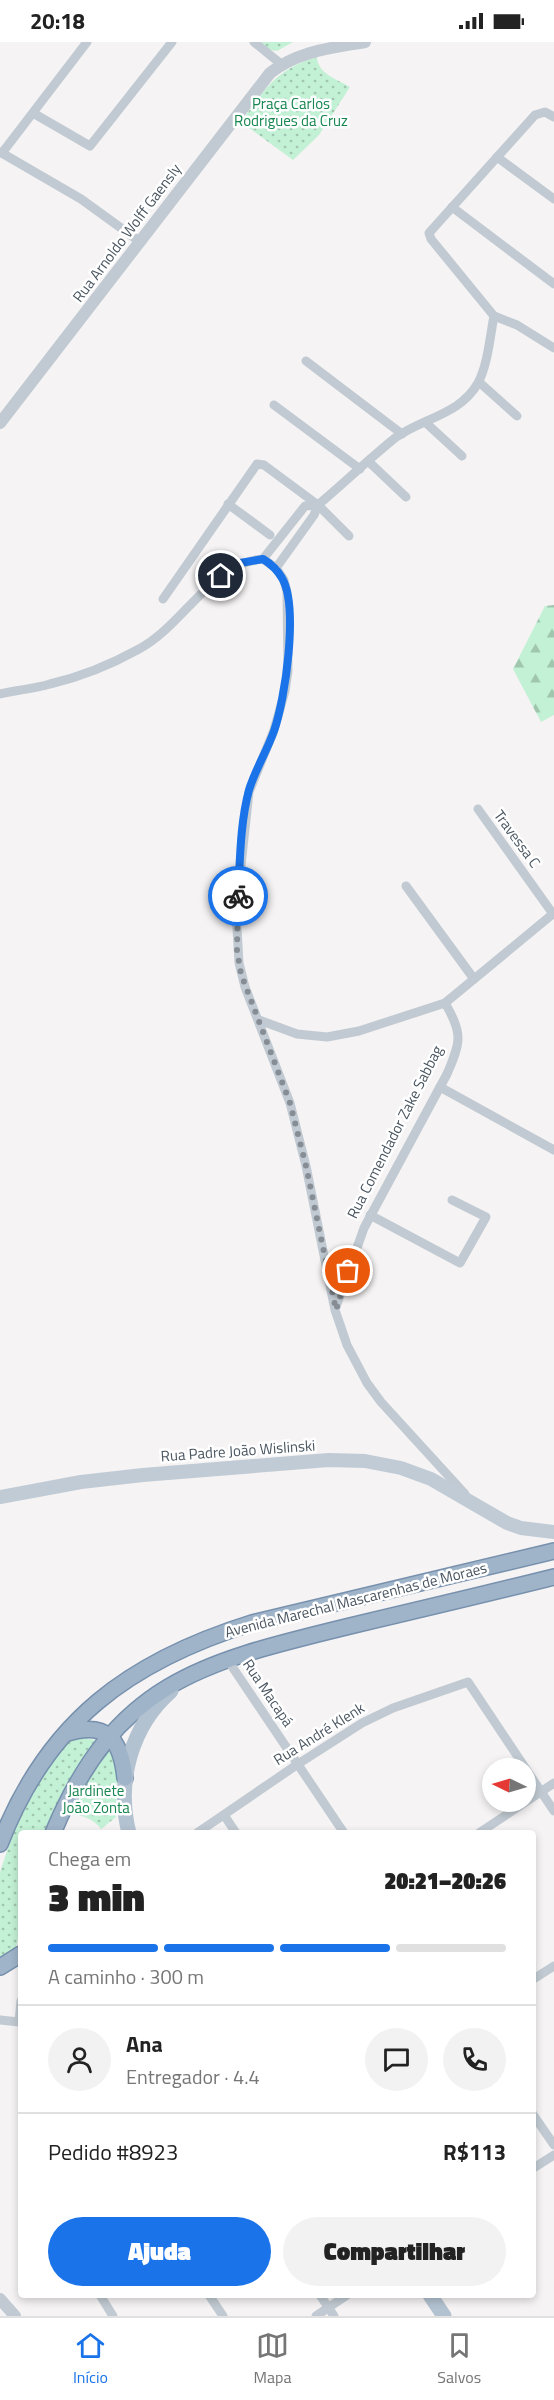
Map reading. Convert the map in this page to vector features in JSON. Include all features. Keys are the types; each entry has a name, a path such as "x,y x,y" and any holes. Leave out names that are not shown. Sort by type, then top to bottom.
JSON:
{"highway":[{"name":"Avenida Marechal Mascarenhas de Moraes","path":"0,1844 3,1823 64,1734 94,1704 136,1672 178,1650 272,1618 554,1551"},
{"path":"498,1591 495,1581 497,1570 507,1563"},
{"name":"Avenida Marechal Mascarenhas de Moraes","path":"54,1830 82,1773 108,1736 147,1701 190,1674 258,1648 554,1577"},
{"path":"64,1734 79,1729 89,1729 108,1736 118,1744 122,1752 125,1778"},
{"path":"0,1967 18,1956"}],"main road":[{"name":"Rua Padre João Wislinski","path":"0,1497 121,1477 347,1460 401,1468 443,1485 471,1502"},
{"path":"471,1502 520,1528 553,1532"},
{"path":"128,1830 124,1804 125,1778 131,1752 147,1717 163,1698 190,1674"},
{"path":"432,2298 444,2316"}],"street":[{"path":"87,42 1,152 81,199 139,241"},
{"path":"33,113 90,146 172,42"},
{"path":"254,42 281,64"},
{"name":"Rua Arnoldo Wolff Gaensly","path":"0,423 258,86 281,64 308,52 365,42"},
{"path":"554,117 545,112 535,115 429,233 431,239 494,315 517,325 554,348"},
{"path":"497,157 554,199"},
{"path":"452,207 554,284"},
{"path":"276,568 318,505 402,434 462,403 479,382 494,315"},
{"path":"306,361 402,434"},
{"path":"479,382 517,416"},
{"path":"274,405 360,469"},
{"path":"425,423 462,456"},
{"path":"368,461 406,496"},
{"path":"163,598 253,467 260,463 318,505 349,536"},
{"path":"228,504 270,535"},
{"path":"263,559 305,506 318,505"},
{"path":"284,531 295,540"},
{"path":"0,694 60,682 138,650 174,623 230,568 251,560 263,559 276,568 284,580 287,592 288,671 274,730 249,792 236,911 239,963 245,987 282,1078 296,1123 336,1310 347,1345 374,1392 395,1419 471,1502"},
{"name":"Travessa C","path":"477,809 553,914"},
{"path":"406,886 474,979"},
{"path":"258,1020 297,1034 327,1037 359,1031 445,1003 553,914"},
{"name":"Rua Comendador Zake Sabbag","path":"336,1310 356,1246 370,1215 440,1087 459,1042 458,1026 445,1003"},
{"path":"440,1087 554,1150"},
{"path":"370,1215 460,1263 486,1217 452,1200"},
{"name":"Rua Macapá","path":"227,1659 342,1830"},
{"name":"Rua André Klenk","path":"202,1830 298,1764 377,1715 468,1682 541,1792"},
{"path":"484,1830 554,1783"},
{"path":"541,1792 554,1811"},
{"path":"224,1815 234,1830"},
{"path":"536,1977 554,1966"},
{"path":"0,2020 18,2022"},
{"path":"536,2119 554,2145"},
{"path":"536,2166 554,2155"},
{"path":"102,2298 113,2316"},
{"path":"211,2298 223,2316"},
{"path":"322,2298 331,2312"},
{"path":"316,2316 331,2312 344,2298"},
{"path":"0,2299 15,2316"}],"green space":[{"path":"260,42 293,42 277,51 268,49"},
{"name":"Praça Carlos Rodrigues da Cruz","path":"317,57 324,72 350,87 319,135 293,160 241,122 265,90 281,74"},
{"path":"554,605 554,715 541,722 513,669 545,606"},
{"path":"81,1737 98,1741 49,1830 18,1830 18,1940 16,1947 0,1961 0,1872 27,1802 55,1754 67,1742"},
{"name":"Jardinete João Zonta","path":"109,1745 117,1763 116,1817 101,1829 87,1818 68,1814"}],"way so far":[{"path":"238,896 237,950 241,974 290,1103 306,1166 336,1310 348,1271"}],"route":[{"path":"221,576 240,563 263,559 276,568 284,580 287,592 288,671 285,691 268,747 249,792 238,896"}]}
